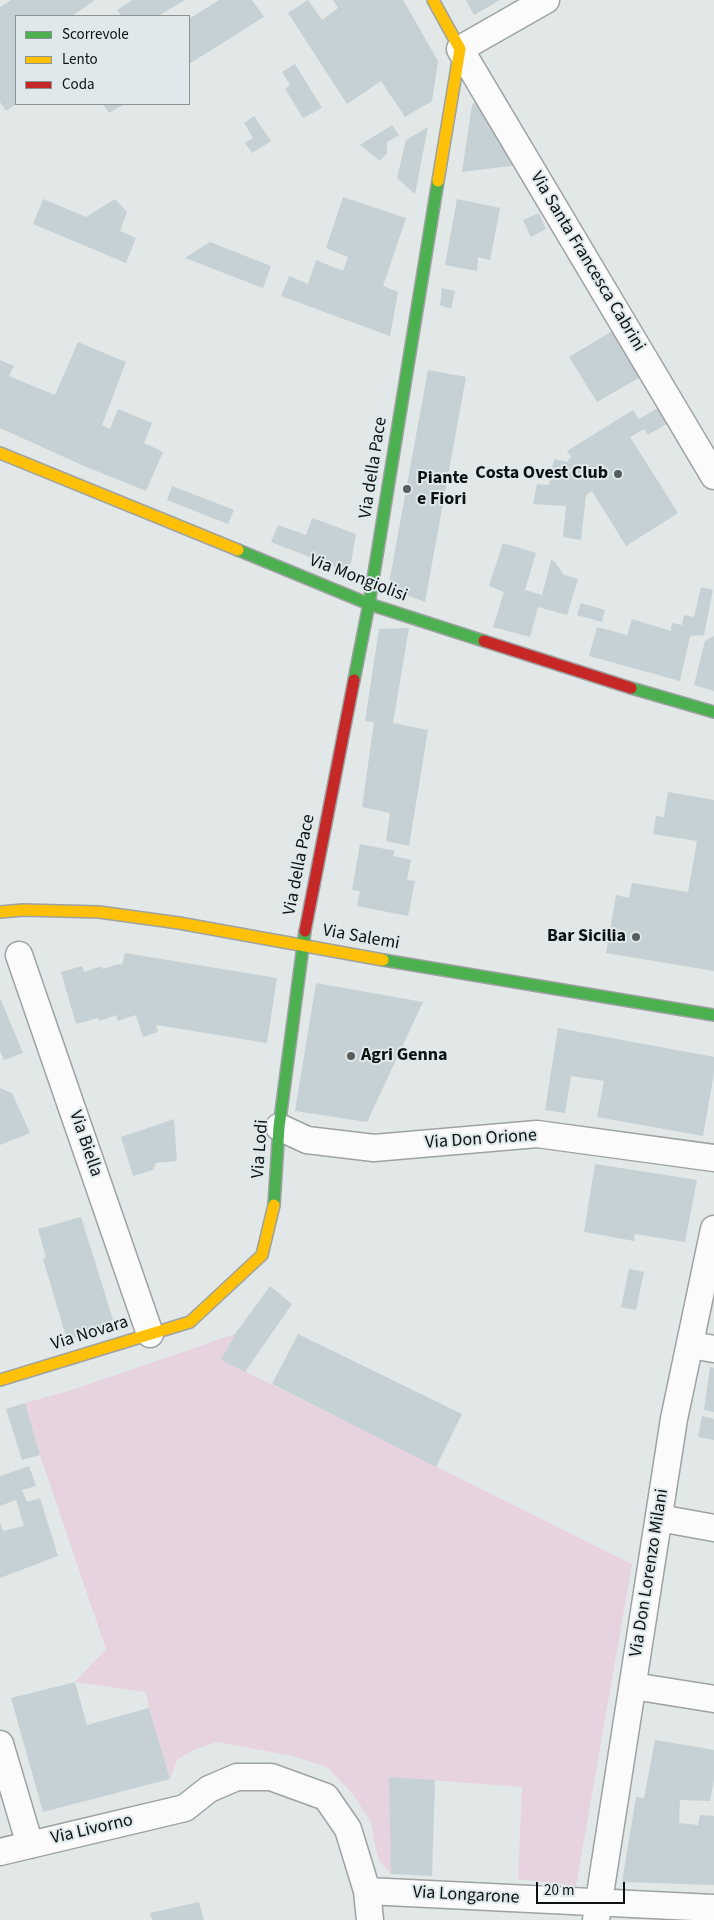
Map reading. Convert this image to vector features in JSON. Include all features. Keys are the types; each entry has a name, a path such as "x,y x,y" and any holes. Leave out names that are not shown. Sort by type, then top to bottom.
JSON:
{"street":[{"path":"433,0 460,49 546,0"},
{"name":"Via Santa Francesca Cabrini","path":"460,49 714,476"},
{"name":"Via della Pace","path":"302,946 369,604 460,49"},
{"name":"Via Mongiolisi","path":"0,452 369,604 689,706 714,712"},
{"name":"Via Salemi","path":"0,912 23,910 99,912 179,922 302,946 714,1015"},
{"name":"Via Lodi","path":"190,1322 262,1255 274,1206 279,1127 302,946"},
{"name":"Via Biella","path":"19,955 150,1334"},
{"name":"Via Don Orione","path":"279,1127 307,1140 374,1148 536,1134 714,1158"},
{"name":"Via Don Lorenzo Milani","path":"598,1911 674,1419 702,1347 714,1229"},
{"name":"Via Novara","path":"0,1380 190,1322"},
{"path":"659,1518 714,1528"},
{"path":"633,1686 714,1698"},
{"path":"0,1744 30,1844"},
{"name":"Via Livorno","path":"0,1852 185,1808 209,1789 237,1777 271,1777 326,1797 348,1829 367,1892"},
{"path":"367,1892 370,1920"},
{"name":"Via Longarone","path":"367,1892 598,1911 714,1908"}],"shaded area":[{"path":"235,1334 222,1360 632,1564 576,1886 518,1879 522,1787 390,1777 391,1874 378,1859 371,1822 352,1793 327,1767 293,1756 217,1742 193,1750 177,1760 170,1779 146,1692 75,1682 106,1649 40,1455 25,1403 72,1390"}],"building":[{"path":"11,0 95,0 73,15 15,15 15,105 6,111 0,102 0,7"},
{"path":"133,0 185,0 160,15 120,15 117,10"},
{"path":"219,0 252,0 264,17 190,63 190,18"},
{"path":"308,0 322,20 338,8 333,0 403,0 438,61 432,101 405,117 381,81 347,104 288,13"},
{"path":"466,0 500,0 474,15"},
{"path":"295,64 322,108 303,118 285,89 290,85 282,72"},
{"path":"477,99 518,165 462,172 472,105"},
{"path":"104,105 123,105 109,113"},
{"path":"254,116 271,141 252,153 245,143 253,138 244,123"},
{"path":"392,125 399,135 387,142 387,153 380,161 360,145"},
{"path":"428,127 415,194 397,178 406,140"},
{"path":"343,197 406,218 383,286 398,292 390,336 281,296 289,276 308,284 316,260 343,271 348,257 326,248"},
{"path":"43,199 86,217 115,199 127,212 120,231 136,238 126,263 33,224"},
{"path":"457,199 500,208 490,260 478,257 477,271 445,265"},
{"path":"539,213 546,229 531,237 523,220"},
{"path":"210,242 271,266 263,288 185,258"},
{"path":"442,288 455,291 451,309 440,305"},
{"path":"614,330 642,376 597,402 569,357"},
{"path":"78,342 126,362 102,425 110,429 118,409 152,423 144,443 163,452 146,491 84,466 0,428 0,360 14,366 9,376 55,395"},
{"path":"428,370 466,377 425,602 393,590 390,586 390,578"},
{"name":"Costa Ovest Club","path":"658,408 668,423 648,435 644,429 630,437 678,513 626,546 592,491 586,495 581,540 563,537 566,506 533,504 537,484 549,485 554,459 567,462 571,457 567,451 633,410 639,419"},
{"path":"172,486 234,510 228,524 167,500"},
{"path":"312,518 356,534 351,563 343,570 271,542 278,525 306,535"},
{"path":"503,543 536,553 525,590 542,595 551,560 554,561 564,575 578,579 567,615 538,607 530,637 493,627 504,592 489,586"},
{"path":"701,587 713,590 704,635 690,636 680,681 589,656 597,627 627,635 632,619 671,631 672,623 682,625 684,615 694,617"},
{"path":"581,603 605,610 602,622 577,615"},
{"path":"409,628 393,723 428,730 409,846 386,841 390,813 362,807 374,722 365,721 379,629"},
{"path":"714,636 714,691 694,685 705,641"},
{"path":"668,792 714,800 714,971 606,953 616,895 629,898 632,883 688,892 697,841 653,834 656,816 664,817"},
{"path":"360,844 395,851 393,856 411,860 407,880 415,881 408,916 357,906 360,891 352,890"},
{"path":"125,953 277,978 267,1043 156,1025 158,1032 143,1037 136,1015 118,1021 116,1015 99,1021 98,1018 76,1024 61,972 82,966 84,972 102,966 102,969 119,964 122,965"},
{"name":"Agri Genna","path":"316,983 423,1002 367,1122 295,1111"},
{"path":"0,998 23,1053 4,1060 0,1051"},
{"path":"558,1028 714,1057 714,1073 703,1136 597,1117 604,1081 571,1076 565,1113 545,1110"},
{"path":"0,1088 12,1093 30,1133 0,1145"},
{"path":"174,1119 177,1161 156,1163 153,1170 133,1176 121,1137"},
{"path":"595,1164 697,1180 685,1242 635,1234 634,1241 584,1232"},
{"path":"81,1217 115,1326 67,1340 43,1259 46,1257 38,1229"},
{"path":"629,1269 644,1272 636,1310 621,1307"},
{"path":"270,1286 292,1304 245,1372 221,1360 235,1334"},
{"path":"298,1334 462,1414 436,1467 272,1384"},
{"path":"710,1367 714,1368 714,1412 704,1410"},
{"path":"25,1403 40,1455 22,1460 6,1409"},
{"path":"702,1416 714,1419 714,1440 698,1437"},
{"path":"29,1466 36,1486 22,1490 27,1502 40,1498 58,1556 0,1578 0,1523 3,1531 24,1526 16,1500 0,1506 0,1476"},
{"path":"75,1682 87,1725 149,1708 170,1779 43,1812 11,1698"},
{"path":"655,1740 714,1750 714,1780 710,1801 680,1800 679,1823 698,1825 700,1815 714,1816 714,1885 622,1882 636,1797 644,1798"},
{"path":"389,1777 435,1780 432,1876 391,1874"},
{"path":"199,1902 204,1920 152,1920 150,1913"}],"traffic: fast":[{"path":"354,680 369,604 438,181"},
{"path":"238,550 369,604 484,641"},
{"path":"631,688 714,712"},
{"path":"274,1205 279,1127 305,931"},
{"path":"383,960 714,1015"}],"traffic: slow":[{"path":"433,0 460,49 438,181"},
{"path":"0,453 238,550"},
{"path":"0,912 23,910 99,912 179,923 383,960"},
{"path":"0,1380 190,1322 262,1255 274,1205"}],"traffic: jam":[{"path":"484,641 631,688"},
{"path":"305,931 354,680"}],"place":[{"name":"Costa Ovest Club","path":"618,474"},
{"name":"Piante e Fiori","path":"407,489"},
{"name":"Bar Sicilia","path":"636,937"},
{"name":"Agri Genna","path":"351,1056"}]}
